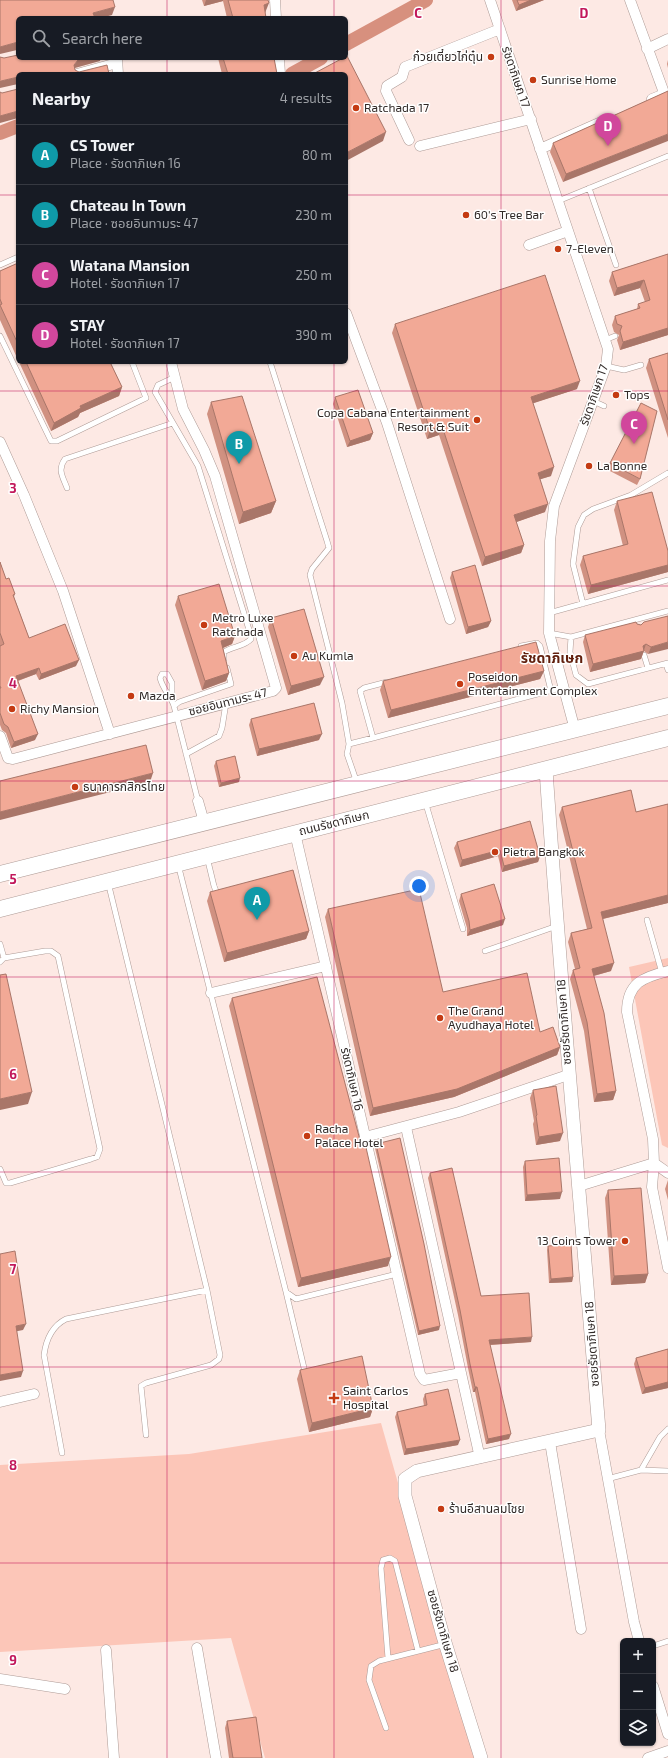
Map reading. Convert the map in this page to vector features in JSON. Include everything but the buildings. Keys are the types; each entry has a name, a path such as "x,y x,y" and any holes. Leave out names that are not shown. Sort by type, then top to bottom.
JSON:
{"main road":[{"path":"0,874 668,706"},
{"name":"ถนนรัชดาภิเษก","path":"0,909 668,738"}],"street":[{"path":"275,0 276,16"},
{"name":"รัชดาภิเษก 17","path":"490,0 608,349 606,366 554,506 550,541 550,633 575,730"},
{"path":"630,0 663,92 662,95 640,104"},
{"path":"408,140 386,91 387,86 402,77 405,68 500,29"},
{"path":"647,49 668,39"},
{"path":"82,72 117,60 118,72"},
{"path":"540,148 612,117"},
{"path":"420,146 531,119"},
{"path":"529,245 568,231"},
{"path":"348,318 386,423 450,619"},
{"name":"ซอยอินทามระ 47","path":"0,736 8,758 13,759 110,734 175,711 226,702 273,691 276,688 215,476 184,409 172,364"},
{"path":"0,442 24,495 63,591 110,734"},
{"name":"ซอยรัชดาภิเษก 18","path":"481,1758 446,1644 406,1496 405,1479 417,1471 480,1458 598,1430 579,1186 568,1075 546,770"},
{"path":"198,801 204,822"},
{"name":"รัชดาภิเษก 16","path":"295,833 301,870 326,966 420,1374 424,1380 461,1373"},
{"path":"210,992 326,966"},
{"path":"665,972 640,980 627,1000 627,1012 653,1139 654,1163 652,1187 668,1268"},
{"path":"365,1136 406,1127 488,1103 568,1075"},
{"path":"406,1127 480,1458"},
{"path":"654,1163 668,1173"},
{"path":"579,1186 654,1163"},
{"path":"0,1402 34,1394"},
{"path":"598,1430 638,1638"},
{"path":"550,1442 581,1629"},
{"path":"197,1648 216,1758"},
{"path":"106,1650 114,1758"},
{"path":"0,1679 65,1689"},
{"path":"656,1694 666,1720 668,1734"},
{"path":"648,1758 668,1751"}],"lane":[{"path":"558,201 668,156"},
{"path":"589,188 616,265"},
{"path":"0,265 16,258"},
{"path":"0,336 51,441 57,441 146,398 133,364"},
{"path":"605,340 615,336"},
{"path":"271,364 329,548 312,569 310,575 342,703 349,744 347,754 358,784"},
{"path":"606,366 624,370 641,365"},
{"path":"175,377 160,384 155,390 198,466 251,638 248,643 228,648 224,652 231,684 179,702 175,711"},
{"path":"593,401 604,406"},
{"path":"68,488 60,473 60,465 65,459 173,423"},
{"path":"583,604 573,564 578,527 584,515 593,509 631,495 668,473"},
{"path":"549,613 668,580"},
{"path":"550,633 571,637 636,622 668,611"},
{"path":"571,637 570,652 576,675 588,684 667,663 668,670"},
{"path":"518,647 533,643 537,643 540,646 551,691"},
{"path":"644,655 648,668"},
{"path":"373,738 360,691 364,688 395,680"},
{"path":"349,744 564,688"},
{"path":"172,699 198,801"},
{"path":"186,754 219,736 222,728 226,702"},
{"path":"424,800 463,929"},
{"path":"206,856 216,891 222,893 230,890"},
{"path":"178,864 305,1372"},
{"path":"108,881 207,1290 220,1355 219,1359 211,1366 146,1383 141,1386 140,1393 146,1434"},
{"path":"648,920 665,972"},
{"path":"485,951 557,926"},
{"path":"0,944 2,960 45,951 51,951 58,956 100,1149 97,1157 91,1160 10,1183 6,1182 0,1168"},
{"path":"286,1292 296,1299 327,1293 397,1274"},
{"path":"62,1453 44,1354 49,1336 56,1326 66,1319 207,1290"},
{"path":"641,1470 660,1437 668,1429"},
{"path":"607,1479 641,1470 668,1471"},
{"path":"388,1658 381,1568 383,1560 390,1558 395,1561 418,1651"},
{"path":"656,1645 668,1641"},
{"path":"386,1728 369,1680 371,1666 388,1658 446,1644"}],"shaded area":[{"path":"668,958 668,1148 662,1145 629,967"},
{"path":"381,1423 476,1758 265,1758 231,1638 0,1652 0,1465 189,1454"}],"waterway":[{"path":"348,43 426,0"},
{"path":"296,72 317,60"},
{"path":"0,133 16,127"}],"place":[{"name":"ก๋วยเตี๋ยวไก่ตุ๋น","path":"491,57"},
{"name":"Sunrise Home","path":"533,80"},
{"name":"Ratchada 17","path":"356,108"},
{"name":"STAY","path":"608,146"},
{"name":"60's Tree Bar","path":"466,215"},
{"name":"7-Eleven","path":"558,249"},
{"name":"Tops","path":"616,395"},
{"name":"Copa Cabana Entertainment Resort & Suit","path":"477,420"},
{"name":"Watana Mansion","path":"634,444"},
{"name":"Chateau In Town","path":"239,464"},
{"name":"La Bonne","path":"589,466"},
{"name":"Metro Luxe Ratchada","path":"204,625"},
{"name":"Au Kumla","path":"294,656"},
{"name":"Poseidon Entertainment Complex","path":"460,684"},
{"name":"Mazda","path":"131,696"},
{"name":"Richy Mansion","path":"12,709"},
{"name":"ธนาคารกสิกรไทย","path":"75,787"},
{"name":"Pietra Bangkok","path":"495,852"},
{"name":"CS Tower","path":"257,920"},
{"name":"The Grand Ayudhaya Hotel","path":"440,1018"},
{"name":"Racha Palace Hotel","path":"307,1136"},
{"name":"13 Coins Tower","path":"625,1241"},
{"name":"Saint Carlos Hospital","path":"334,1398"},
{"name":"ร้านอีสานลมโชย","path":"441,1509"}],"district":[{"name":"รัชดาภิเษก","path":"552,658"}]}
